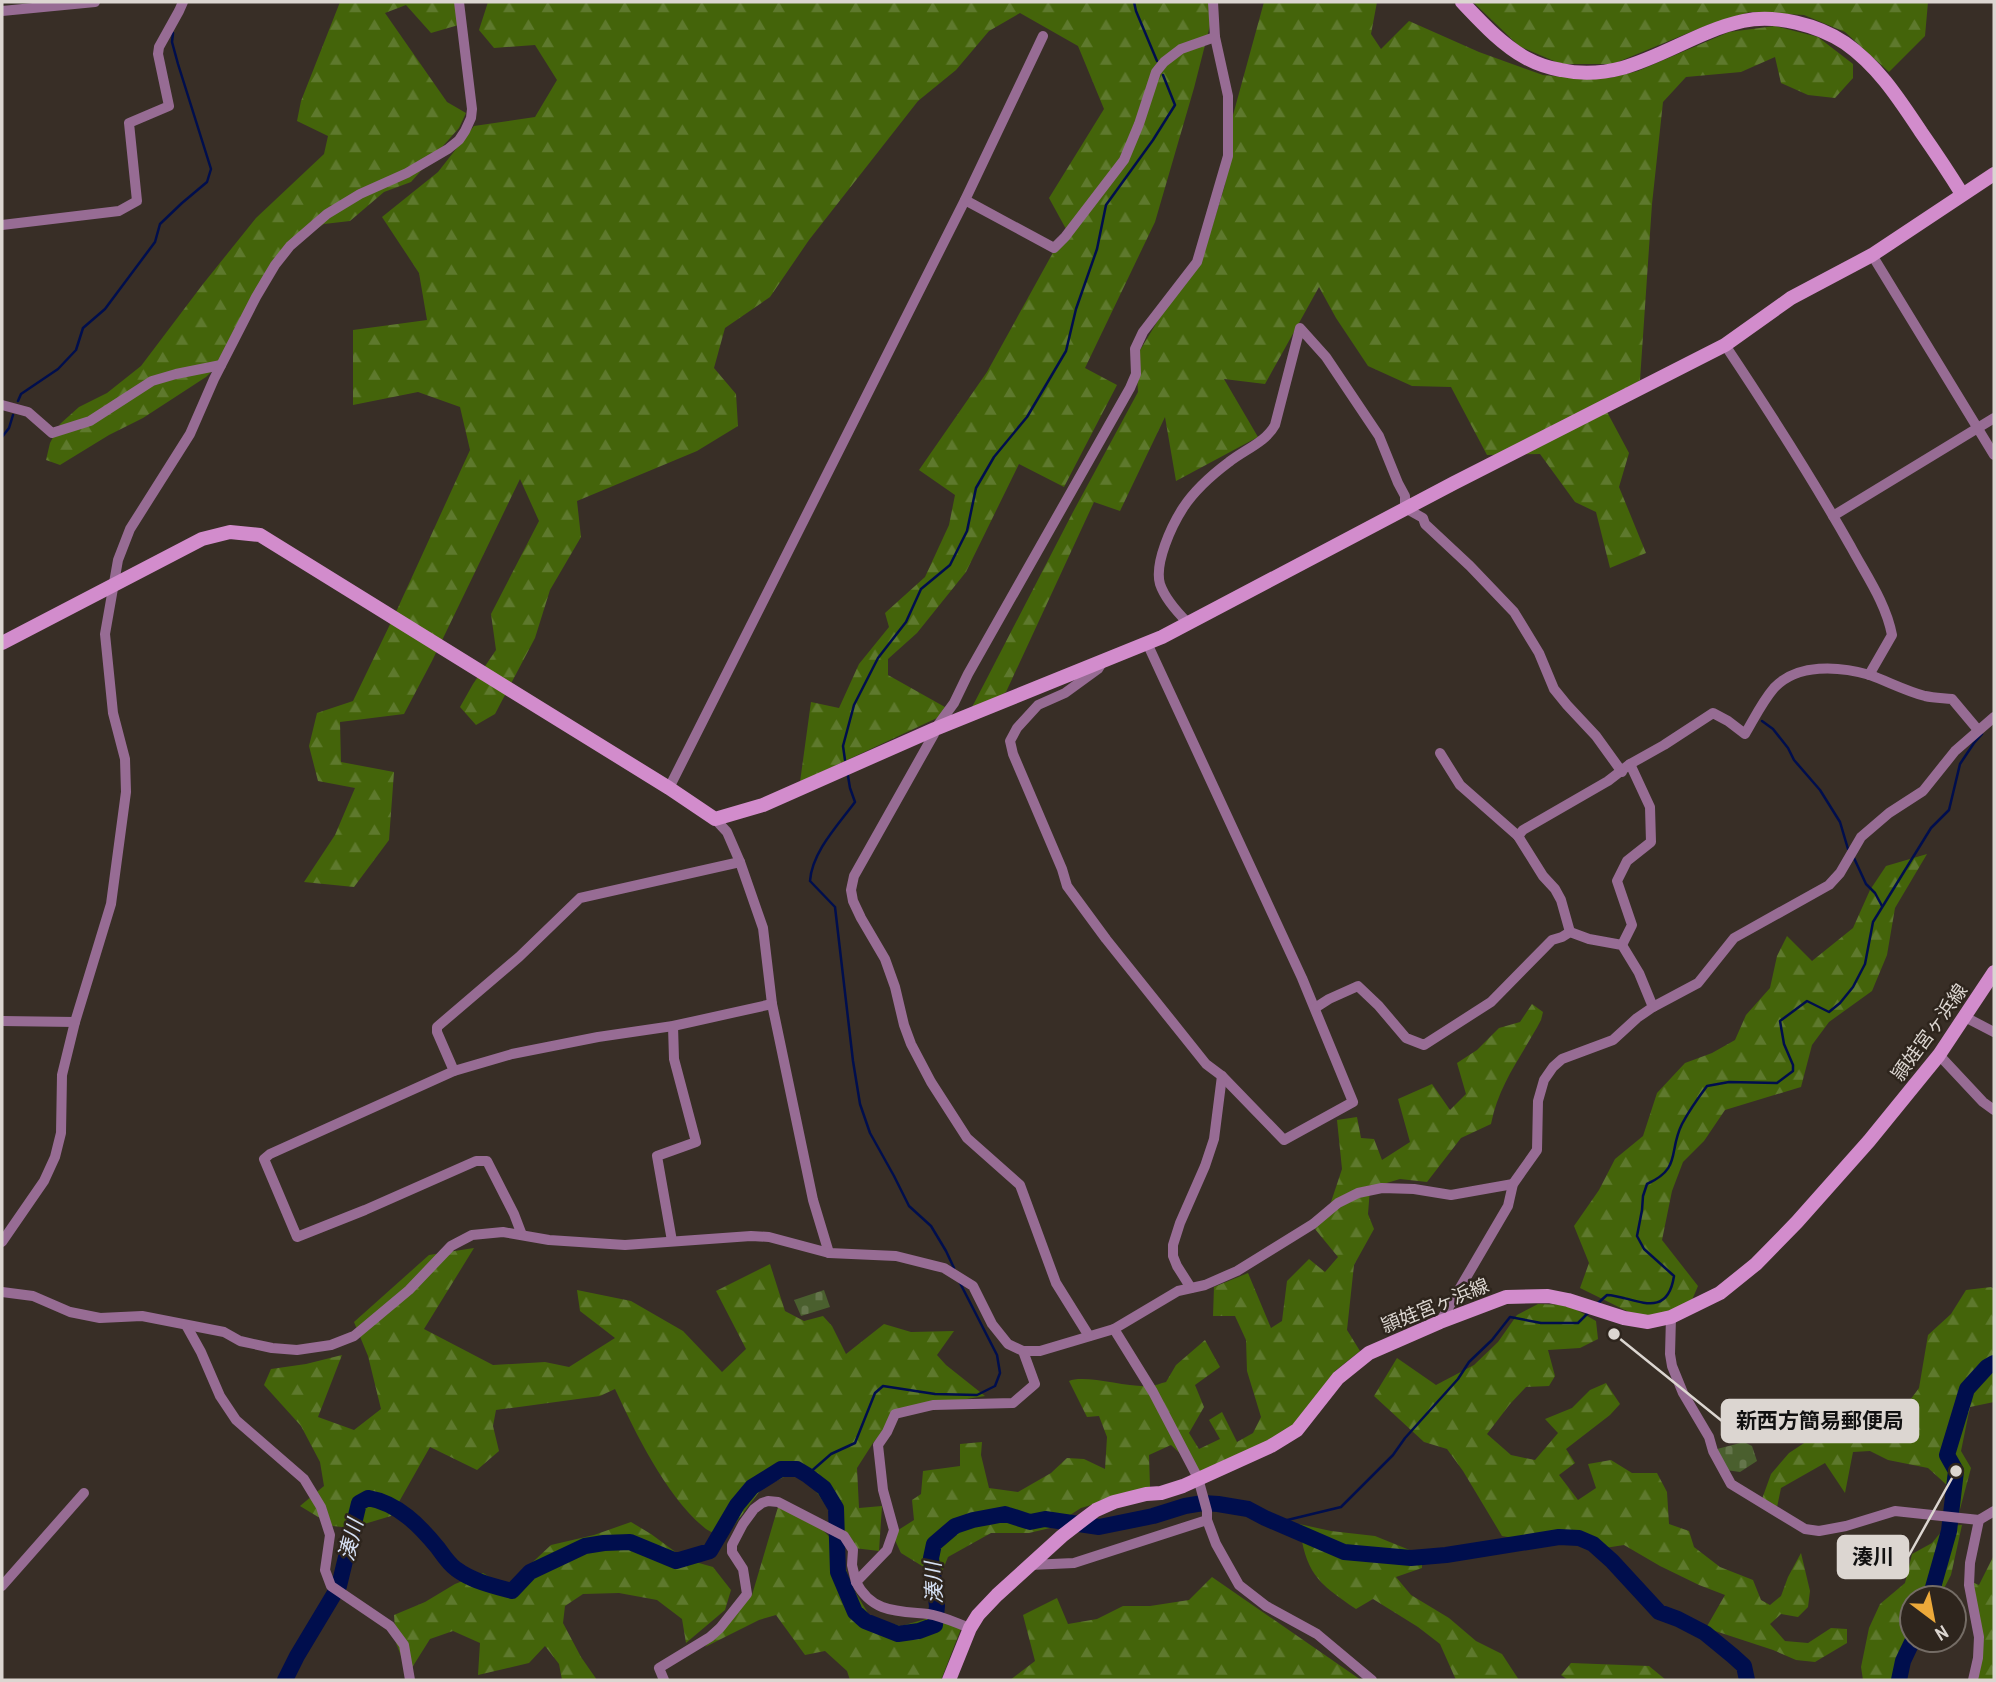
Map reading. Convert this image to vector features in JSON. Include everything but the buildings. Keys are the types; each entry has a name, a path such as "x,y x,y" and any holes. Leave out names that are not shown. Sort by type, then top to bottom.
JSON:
{"street":[{"path":"2,11 95,2"},
{"path":"2,225 119,211 137,201 128,123 169,106 158,54 159,47 183,2"},
{"path":"3,1238 44,1181 55,1157 61,1133 62,1076 75,1022 111,904 126,792 125,759 113,713 105,634 118,560 130,529 190,434 256,297 290,246 327,214 448,149 466,131 472,108 459,2"},
{"path":"1089,1336 1056,1283 1020,1185 967,1138 931,1082 904,1025 886,959 861,918 851,890 854,876 935,729 954,703 1130,388 1137,370 1135,349 1143,332 1197,262 1228,156 1228,96 1215,37 1213,2"},
{"path":"1462,2 1489,31 1517,53 1545,67 1573,73 1595,73 1634,66 1712,31 1744,20 1790,21 1821,30 1844,42 1864,58 1888,84 1962,194"},
{"path":"669,788 965,200 1043,36"},
{"path":"965,200 1054,248 1124,160 1156,72 1164,61 1181,49 1215,37"},
{"path":"715,819 762,805 935,729 1147,643 1188,623 1405,508 1725,345 1791,298 1872,255 1994,174"},
{"path":"1872,255 1994,455"},
{"path":"1188,623 1174,609 1159,582 1160,562 1167,538 1184,506 1201,488 1228,463 1271,433 1300,328 1326,357 1379,436 1405,496 1405,508"},
{"path":"1725,345 1833,516 1889,619 1892,635 1869,675"},
{"path":"2,405 28,412 52,433 90,421 152,382 221,365"},
{"path":"1833,516 1994,418"},
{"path":"1405,508 1423,518 1425,524 1514,612 1539,653 1554,689 1626,768 1650,807 1651,842 1627,861 1618,881 1632,925 1622,946"},
{"path":"2,643 202,539 230,532 260,536 715,819 727,832 763,928 772,1004 813,1200 829,1253"},
{"path":"1104,661 1098,669 1065,693 1038,705 1017,728 1010,741 1013,754 1067,886 1206,1064 1222,1076 1284,1140 1353,1102 1315,1008 1147,643"},
{"path":"1518,836 1523,830 1713,713 1745,734 1774,688 1787,677 1818,668 1869,675 1927,697 1952,699 1978,730"},
{"path":"1440,1322 1508,1206 1513,1184 1537,1150 1538,1101 1544,1080 1553,1067 1562,1059 1613,1041 1653,1007 1698,983 1734,938 1829,885 1840,873 1861,838 1889,813 1923,791 1955,751 1978,730 1993,721"},
{"path":"1440,753 1460,785 1518,836 1562,900 1570,932"},
{"path":"454,1071 437,1027 519,957 580,898 740,862"},
{"path":"1315,1008 1358,986 1406,1038 1424,1045 1491,1002 1552,940 1570,932"},
{"path":"1570,932 1622,946 1639,973 1653,1007"},
{"name":"頴娃宮ヶ浜線","path":"949,1680 978,1615 1062,1536 1096,1510 1114,1502 1172,1489 1271,1446 1297,1430 1338,1378 1369,1353 1506,1297 1548,1296 1648,1322 1671,1317 1720,1293 1756,1264 1869,1141 1939,1055 1994,972"},
{"path":"522,1235 487,1161 477,1161 297,1237 264,1159 454,1071 524,1052 673,1026 772,1004"},
{"path":"1965,1017 1994,1032"},
{"path":"2,1021 75,1022"},
{"path":"672,1241 657,1156 683,1149 696,1142 674,1059 673,1026"},
{"path":"1939,1055 1983,1102 1994,1110"},
{"path":"1191,1288 1173,1256 1174,1245 1180,1223 1214,1139 1222,1076"},
{"path":"2,1292 33,1296 70,1312 100,1318 142,1316 224,1332 240,1341 297,1350 331,1345 354,1336 409,1290 451,1246 472,1235 503,1232 549,1240 625,1245 751,1236 768,1237 829,1253 896,1256 944,1268 973,1286 992,1324 1008,1344 1023,1351 1040,1351 1114,1329 1178,1291 1205,1285 1237,1271 1313,1224 1338,1203 1358,1193 1382,1188 1414,1189 1451,1195 1513,1184"},
{"path":"1671,1317 1672,1366 1683,1393 1709,1437 1713,1451 1731,1484 1805,1529 1819,1531 1846,1526 1895,1511 1966,1520 1979,1520 1994,1511"},
{"path":"186,1325 220,1395 236,1420 304,1479 321,1507 330,1535 325,1570 331,1586 390,1626 404,1645 410,1680"},
{"path":"1114,1329 1153,1392 1198,1478 1207,1516 1220,1552 1239,1585 1266,1606 1317,1634 1372,1680"},
{"path":"856,1582 887,1550 894,1530 883,1490 878,1444 895,1414 933,1405 1013,1403 1035,1384 1023,1351"},
{"path":"2,1586 84,1493"},
{"path":"664,1680 659,1668 710,1637 747,1594 743,1569 732,1552 732,1545 754,1509 768,1501 778,1502 844,1536 853,1550 852,1565 856,1582 862,1593 873,1602 908,1614 929,1614 970,1628"},
{"path":"1030,1565 1074,1563 1207,1516"},
{"path":"1972,1680 1978,1658 1979,1636 1969,1585 1970,1563 1979,1520"}],"green space":[{"path":"340,2 457,2 462,24 431,33 406,5 385,13 447,102 466,113 459,128 411,182 384,192 350,221 324,224 287,248 220,363 206,377 143,418 60,465 46,460 50,443 60,424 79,407 107,393 141,366 256,218 324,154 328,136 297,121 301,101"},
{"path":"488,2 1216,2 1155,222 1085,368 1117,385 1064,487 1019,464 966,572 917,633 888,659 888,675 952,711 800,782 811,702 839,708 859,664 889,627 885,613 925,577 949,525 955,495 919,470 987,372 1066,229 1049,198 1104,109 1078,46 1020,13 989,31 956,70 918,101 809,240 770,297 725,328 714,368 736,394 738,426 697,451 577,501 581,537 550,590 535,638 495,714 476,725 460,707 496,650 491,614 539,521 520,479 404,714 340,722 341,762 394,772 389,840 354,887 304,882 335,835 355,788 318,781 309,746 317,713 353,701 470,450 460,407 418,392 353,405 353,330 427,320 419,273 382,217 438,172 474,126 535,117 557,80 535,45 494,48 479,30"},
{"path":"1264,2 1377,2 1371,34 1381,49 1409,21 1479,52 1543,75 1574,78 1610,78 1638,71 1729,32 1775,26 1818,37 1853,64 1853,78 1835,98 1808,95 1781,83 1775,57 1741,72 1686,77 1663,102 1652,204 1640,380 1606,410 1629,453 1619,487 1646,553 1610,568 1596,512 1575,502 1540,454 1487,455 1451,387 1412,386 1368,366 1319,287 1265,384 1224,379 1258,437 1176,481 1165,417 1120,511 1094,502 1006,692 968,715 1138,392 1136,357 1160,317 1201,263 1225,185 1230,126"},
{"path":"1473,2 1928,2 1925,36 1889,72 1845,32 1804,15 1750,12 1710,24 1613,64 1561,64 1519,46"},
{"path":"1927,854 1895,908 1887,955 1872,991 1829,1022 1812,1045 1801,1087 1725,1110 1704,1141 1683,1162 1672,1191 1662,1240 1698,1286 1688,1309 1639,1317 1580,1288 1589,1263 1574,1226 1599,1190 1615,1159 1643,1136 1657,1093 1685,1063 1712,1053 1735,1040 1746,1015 1770,988 1777,956 1787,936 1812,961 1853,928 1870,890 1886,866"},
{"path":"1532,1004 1543,1012 1541,1020 1505,1083 1491,1124 1461,1138 1427,1182 1400,1179 1370,1188 1368,1214 1374,1229 1354,1265 1347,1330 1360,1351 1335,1371 1293,1427 1259,1447 1200,1472 1171,1445 1149,1455 1150,1487 1081,1508 1050,1528 1029,1533 991,1533 948,1557 940,1577 901,1553 892,1534 914,1520 912,1500 921,1494 923,1471 960,1466 960,1444 982,1442 981,1455 989,1488 1018,1492 1051,1473 1067,1458 1084,1459 1105,1469 1107,1437 1099,1416 1087,1417 1069,1381 1085,1379 1140,1386 1166,1382 1176,1365 1205,1340 1220,1367 1195,1385 1204,1407 1189,1433 1199,1449 1220,1439 1209,1420 1222,1412 1237,1442 1253,1433 1261,1417 1247,1371 1246,1340 1235,1316 1213,1316 1214,1287 1248,1273 1271,1328 1282,1321 1287,1281 1309,1259 1325,1272 1338,1257 1315,1229 1331,1202 1342,1169 1337,1120 1357,1117 1361,1138 1374,1139 1382,1160 1410,1142 1398,1099 1432,1084 1450,1110 1466,1094 1457,1063 1477,1050 1499,1028 1520,1022"},
{"path":"474,1248 424,1329 493,1365 545,1362 569,1367 615,1338 580,1311 577,1290 631,1301 683,1331 722,1372 746,1349 716,1291 770,1264 785,1311 804,1321 823,1316 832,1326 846,1354 884,1324 911,1332 954,1331 937,1355 985,1396 904,1409 873,1443 857,1468 859,1508 882,1506 879,1551 854,1548 818,1494 798,1470 762,1488 727,1535 708,1530 692,1516 666,1483 615,1389 600,1396 496,1410 493,1426 499,1451 477,1470 430,1447 391,1516 351,1528 333,1526 300,1506 324,1486 320,1462 301,1426 264,1385 271,1369 342,1355 318,1417 354,1430 381,1409 368,1356 354,1322 429,1255"},
{"path":"1991,1287 1994,1289 1994,1402 1970,1407 1961,1451 1971,1468 1959,1513 1945,1510 1949,1487 1928,1468 1888,1460 1870,1451 1853,1452 1845,1493 1825,1463 1781,1488 1776,1512 1762,1499 1771,1474 1789,1453 1833,1424 1893,1423 1919,1388 1928,1335 1951,1314 1966,1290"},
{"path":"824,1290 830,1307 801,1316 794,1300"},
{"path":"1538,1304 1568,1305 1596,1321 1598,1339 1580,1348 1548,1350 1555,1376 1549,1386 1526,1387 1487,1434 1511,1455 1535,1460 1558,1433 1545,1419 1572,1408 1590,1390 1606,1383 1620,1404 1566,1449 1575,1463 1559,1475 1578,1500 1596,1488 1588,1464 1611,1460 1632,1473 1657,1473 1667,1492 1669,1524 1689,1531 1694,1547 1720,1567 1753,1580 1761,1600 1770,1605 1781,1596 1801,1553 1810,1591 1808,1607 1798,1617 1781,1614 1770,1624 1785,1641 1808,1643 1831,1628 1847,1629 1847,1643 1815,1662 1796,1660 1706,1628 1725,1595 1660,1566 1624,1545 1592,1550 1556,1537 1520,1539 1502,1536 1447,1449 1424,1442 1374,1396 1397,1358 1436,1385 1474,1365 1498,1342 1517,1315"},
{"path":"1744,1442 1752,1446 1757,1461 1740,1472 1726,1470 1717,1449"},
{"path":"778,1507 819,1526 839,1547 851,1585 871,1618 901,1626 933,1617 964,1621 941,1680 850,1680 847,1671 825,1651 805,1655 776,1615 759,1620 705,1647 752,1595"},
{"path":"631,1522 685,1559 713,1567 731,1590 725,1610 686,1643 682,1619 657,1600 619,1593 583,1594 565,1606 563,1623 597,1680 562,1680 559,1664 545,1646 529,1663 478,1675 480,1643 453,1631 430,1639 408,1674 396,1643 394,1615 483,1573 506,1587 551,1545 594,1535"},
{"path":"1299,1524 1375,1536 1422,1555 1422,1568 1396,1577 1411,1595 1449,1618 1476,1641 1502,1654 1519,1680 1456,1680 1440,1644 1418,1627 1373,1599 1356,1609 1342,1600 1315,1575 1305,1554"},
{"path":"1962,1525 1951,1575 1946,1584 1904,1584 1912,1554 1932,1543 1946,1526"},
{"path":"1994,1555 1994,1680 1971,1680 1979,1648 1965,1579 1979,1585"},
{"path":"1212,1577 1361,1680 1010,1680 1035,1661 1023,1615 1057,1598 1068,1624 1097,1619 1123,1606 1150,1606 1189,1600"},
{"path":"1898,1589 1898,1654 1908,1654 1894,1680 1863,1680 1861,1667 1869,1628 1880,1604"},
{"path":"1571,1663 1649,1666 1666,1680 1568,1680 1561,1675"}],"waterway":[{"path":"1134,2 1157,61"},
{"path":"18,401 21,394 58,369 76,350 83,328 105,309 155,242 160,224 207,182 211,169 178,64 172,42 173,33"},
{"path":"845,760 843,746 854,705 878,658 906,622 921,589 950,565 967,531 976,488 994,457 1027,417 1066,351 1076,309 1097,249 1106,205 1175,105 1163,75"},
{"path":"2,437 9,428 13,415"},
{"path":"1762,721 1773,729 1794,760 1820,790 1840,822 1848,849"},
{"path":"1597,1304 1607,1295 1648,1303 1664,1299 1674,1276 1644,1249 1637,1236 1647,1184 1658,1178 1670,1165 1682,1124 1707,1086 1729,1082 1777,1083 1793,1071 1780,1021 1807,1001 1829,1012 1853,987 1865,964 1873,922 1931,828 1949,810 1960,764 1982,734"},
{"path":"848,776 855,802 821,849 810,881 835,907 853,1061 860,1104 870,1133 909,1206 931,1226 954,1268"},
{"path":"1854,858 1866,884 1882,906"},
{"path":"807,1475 831,1454 855,1443 875,1393 883,1386 935,1394 977,1395 995,1386 1000,1373 997,1355 959,1281"},
{"path":"1275,1523 1341,1507 1393,1455 1458,1379 1469,1362 1492,1340 1510,1317 1541,1323 1578,1323 1590,1311"},
{"name":"湊川","path":"1934,1584 1949,1531 1956,1471 1947,1455 1967,1389 1994,1363"},
{"name":"湊川","path":"285,1680 339,1586 359,1503 368,1498 399,1510 416,1524 451,1565 462,1573 483,1583 512,1591 530,1572 585,1546 630,1542 676,1561 710,1551 737,1505 752,1487 781,1469 797,1469 824,1488 836,1508 838,1572 855,1612 865,1621 898,1634 935,1625 937,1606 931,1558 934,1544 955,1526 1005,1514 1030,1522 1045,1519 1099,1527 1203,1503 1248,1509 1344,1552 1411,1558 1559,1537 1579,1538 1593,1544 1612,1561 1659,1612 1705,1633 1733,1656 1744,1666 1747,1680"},
{"name":"湊川","path":"1899,1680 1906,1654"}],"place":[{"name":"新西方簡易郵便局","path":"1614,1334"},
{"name":"湊川","path":"1956,1471"}]}
